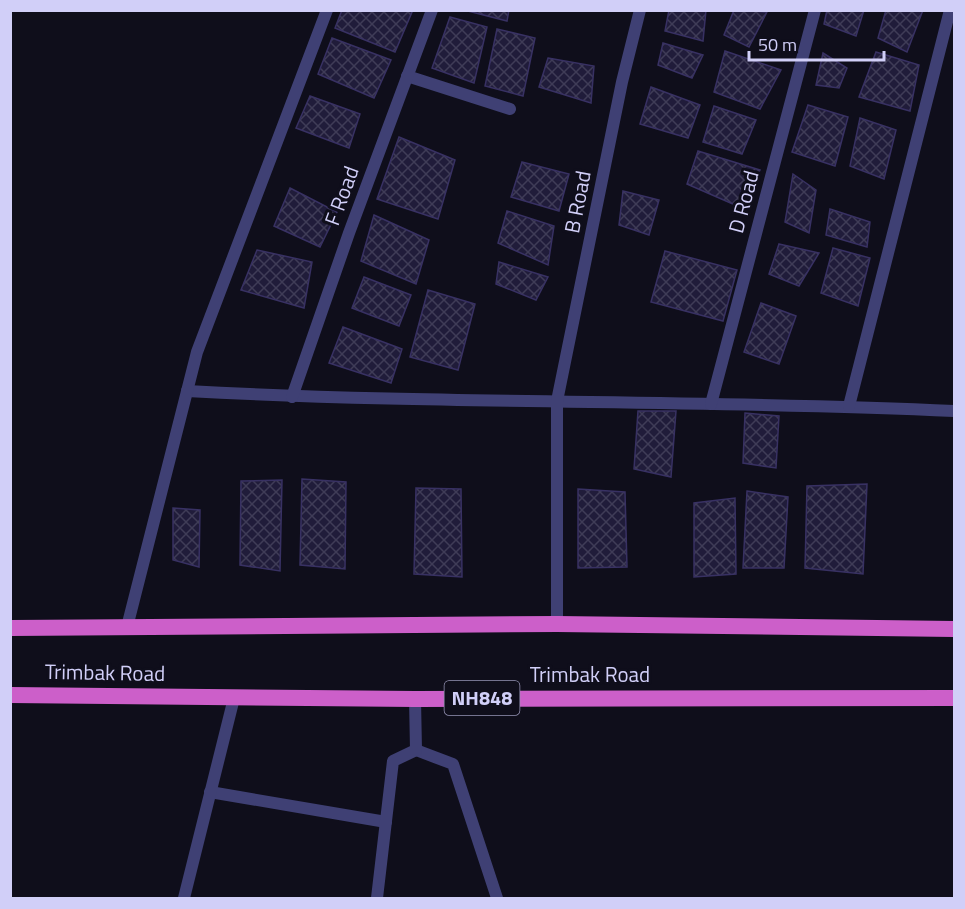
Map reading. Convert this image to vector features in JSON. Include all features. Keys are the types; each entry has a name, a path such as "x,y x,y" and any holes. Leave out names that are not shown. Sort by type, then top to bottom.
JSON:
{"highway":[{"path":"10,628 556,624 954,629"},
{"name":"Trimbak Road","path":"11,695 89,693 234,698 415,699 954,698"}],"street":[{"path":"126,627 196,352 327,10"},
{"name":"F Road","path":"292,397 349,233 432,10"},
{"name":"B Road","path":"556,624 557,401 622,82 640,10"},
{"name":"D Road","path":"711,404 815,10"},
{"path":"849,406 950,10"},
{"path":"407,76 510,109"},
{"path":"187,391 292,397 849,406 954,411"},
{"path":"184,898 234,698"},
{"path":"415,699 416,750"},
{"path":"377,898 393,761 416,750 453,764 497,898"},
{"path":"210,792 386,822"}],"building":[{"path":"342,10 408,10 412,12 395,52 335,28"},
{"path":"464,10 509,10 507,21"},
{"path":"669,10 706,10 703,41 665,31"},
{"path":"734,10 767,12 749,47 724,35"},
{"path":"827,10 864,10 856,36 824,24"},
{"path":"886,10 923,10 907,52 878,38"},
{"path":"450,17 487,27 474,83 432,68"},
{"path":"497,29 535,38 523,96 485,86"},
{"path":"332,38 391,60 374,98 318,74"},
{"path":"663,43 703,55 692,78 658,65"},
{"path":"725,51 781,70 760,109 714,92"},
{"path":"876,52 919,65 910,111 859,97"},
{"path":"823,53 847,68 839,88 816,85"},
{"path":"548,58 594,66 591,103 539,87"},
{"path":"651,87 700,105 688,138 640,124"},
{"path":"310,96 360,114 349,148 296,128"},
{"path":"808,105 848,117 835,166 792,152"},
{"path":"714,106 756,120 742,154 703,142"},
{"path":"860,118 896,130 884,179 850,166"},
{"path":"399,137 455,160 438,219 377,199"},
{"path":"698,151 760,170 742,208 687,184"},
{"path":"522,162 569,174 559,211 511,197"},
{"path":"793,174 816,190 809,233 785,222"},
{"path":"290,188 337,212 320,247 274,226"},
{"path":"623,191 659,200 649,235 619,225"},
{"path":"830,209 870,222 867,247 826,235"},
{"path":"507,211 554,226 548,265 498,243"},
{"path":"374,215 429,240 416,284 361,261"},
{"path":"779,244 819,253 799,286 769,274"},
{"path":"833,248 870,258 858,306 821,293"},
{"path":"257,250 312,262 304,308 241,290"},
{"path":"665,251 737,270 723,321 651,302"},
{"path":"499,262 548,277 536,300 496,284"},
{"path":"364,277 411,295 399,326 352,308"},
{"path":"428,290 475,304 458,370 410,357"},
{"path":"761,303 796,316 779,364 744,352"},
{"path":"343,327 402,349 391,383 329,363"},
{"path":"638,411 676,411 671,477 634,469"},
{"path":"745,413 779,416 776,468 743,463"},
{"path":"302,479 346,482 345,569 300,565"},
{"path":"282,480 280,571 240,565 241,481"},
{"path":"867,484 863,574 805,568 807,486"},
{"path":"416,488 461,489 462,577 414,574"},
{"path":"578,489 625,492 627,567 578,568"},
{"path":"747,491 788,497 784,568 743,568"},
{"path":"735,498 736,574 694,577 694,503"},
{"path":"173,508 200,510 199,567 173,560"}]}
